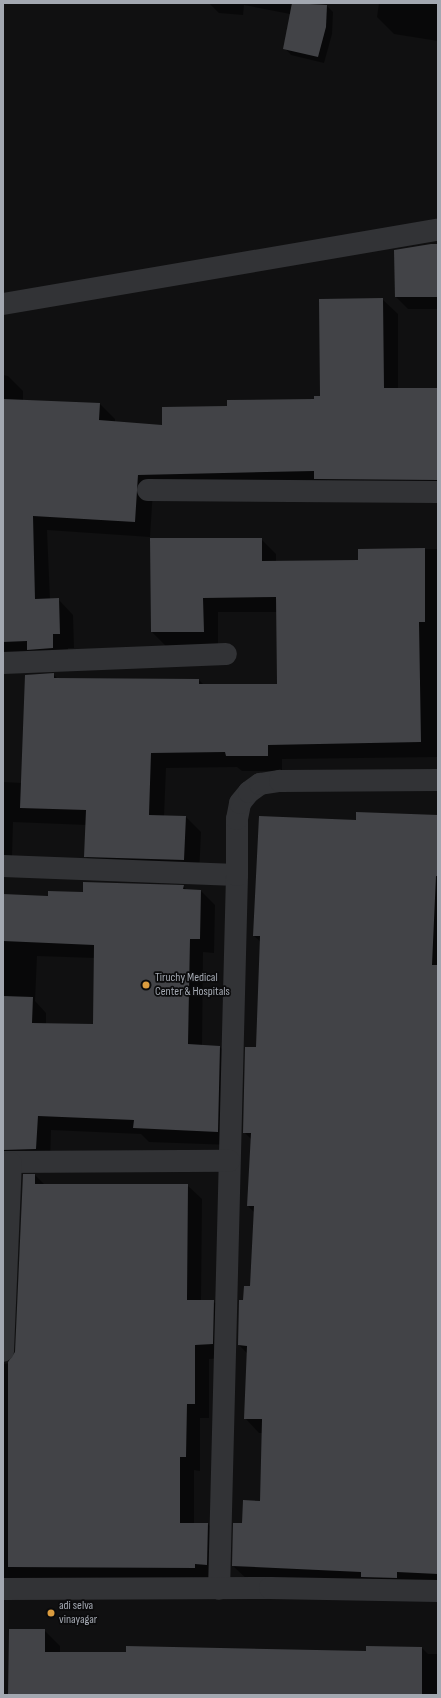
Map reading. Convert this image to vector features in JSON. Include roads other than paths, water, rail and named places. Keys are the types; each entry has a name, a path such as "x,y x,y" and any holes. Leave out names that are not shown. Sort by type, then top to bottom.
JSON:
{"street":[{"path":"3,304 438,230"},
{"path":"148,490 438,492"},
{"path":"3,663 226,654"},
{"path":"219,1589 237,875 237,819 240,803 248,792 260,784 438,780"},
{"path":"3,866 237,875"},
{"path":"3,1351 7,1163 229,1160"},
{"path":"3,1589 438,1591"}],"place":[{"name":"Tiruchy Medical Center & Hospitals","path":"146,985"},
{"name":"adi selva vinayagar","path":"51,1613"}]}
